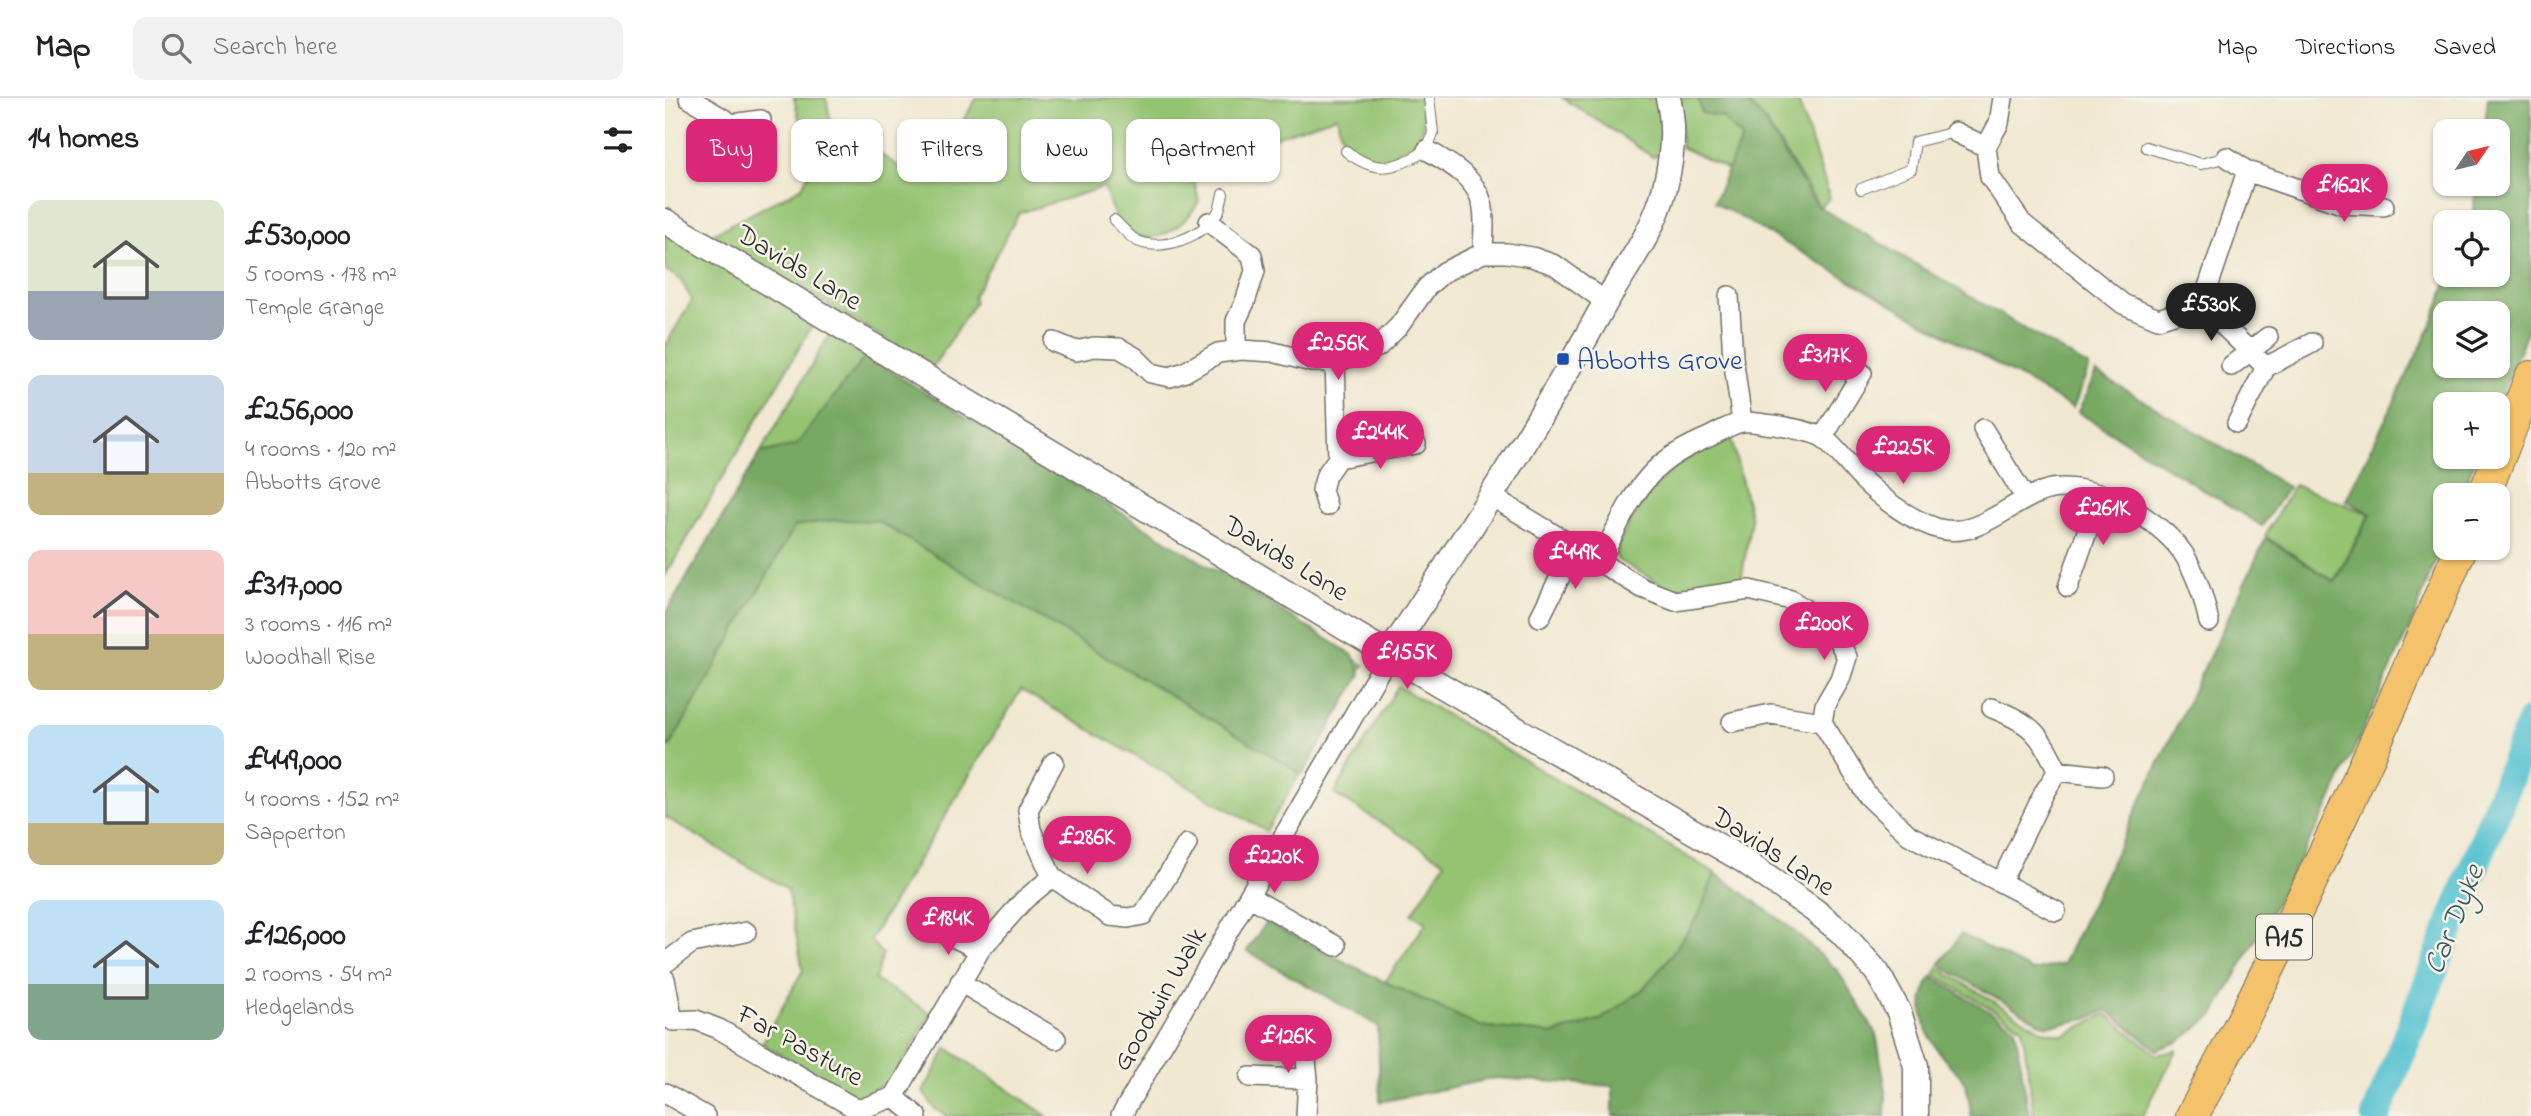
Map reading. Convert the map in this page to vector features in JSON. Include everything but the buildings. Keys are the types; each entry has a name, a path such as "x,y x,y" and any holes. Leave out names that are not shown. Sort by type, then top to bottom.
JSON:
{"highway":[{"path":"2489,483 2531,377"},
{"name":"A15","path":"2192,1116 2271,964 2318,865 2394,703 2456,560"}],"street":[{"path":"689,98 724,119"},
{"path":"1390,653 1572,364 1648,232 1665,189 1671,152 1671,111 1668,98"},
{"path":"2003,98 1999,123 1986,148 1990,177 2022,223 2123,304 2158,319 2202,305"},
{"path":"1955,132 1986,148"},
{"path":"1427,150 1457,167 1474,187 1483,204 1483,253"},
{"path":"2227,158 2247,172 2342,204 2384,206"},
{"path":"2202,305 2247,172"},
{"name":"Davids Lane","path":"665,221 1741,859 1814,910 1841,932 1877,972 1899,1012 1916,1066 1916,1116"},
{"path":"1209,222 1252,255 1255,271 1236,321 1236,351"},
{"path":"1054,342 1076,351 1119,348 1135,357 1151,373 1170,377 1185,372 1218,353 1236,351 1273,352 1312,362 1335,362 1378,347 1399,326 1427,287 1444,272 1483,253 1532,257 1555,265 1606,302"},
{"path":"1729,296 1733,357 1742,422"},
{"path":"2202,305 2266,367"},
{"path":"2231,366 2268,337"},
{"path":"2237,424 2266,367 2312,343"},
{"path":"1327,506 1322,489 1326,475 1338,458 1335,362"},
{"path":"1823,437 1862,373"},
{"path":"1600,561 1634,497 1655,470 1691,445 1742,422 1783,426 1823,437 1866,483 1904,513 1938,528 1960,529 1976,526 2045,491 2063,488 2100,494 2130,508 2159,529 2182,552 2197,579 2209,622"},
{"path":"1983,429 2026,499"},
{"path":"1338,458 1416,444"},
{"path":"2068,587 2100,494"},
{"path":"1491,496 1642,588 1675,601 1749,590 1791,600 1831,627 1847,657 1840,679 1825,705 1822,722 1867,795 1909,835 2056,911"},
{"path":"1540,617 1574,547"},
{"name":"Goodwin Walk","path":"1121,1116 1390,653"},
{"path":"1992,708 2020,719 2041,738 2058,771"},
{"path":"1732,722 1770,714 1822,722"},
{"path":"1054,762 1028,810 1031,830 1052,877 1110,916 1128,918 1143,915 1187,844"},
{"path":"2001,883 2045,791 2058,771"},
{"path":"2058,771 2103,776"},
{"name":"Far Pasture","path":"669,1027 696,1020 719,1030 856,1113 894,1097 980,950 1024,900 1052,877"},
{"path":"1250,897 1336,946"},
{"path":"932,927 980,950"},
{"path":"665,963 692,943 746,932"},
{"path":"665,979 669,1027"},
{"path":"960,982 1056,1039"},
{"path":"1303,1033 1308,1079 1305,1116"},
{"path":"1250,1077 1308,1079"},
{"path":"665,1093 705,1116"},
{"path":"894,1097 917,1116"}],"lane":[{"path":"1346,151 1360,163 1377,167 1393,166 1427,150 1433,133 1429,98"},
{"path":"1861,189 1911,169 1915,142 1955,132"},
{"path":"2146,147 2201,164 2227,158"},
{"path":"1114,220 1135,240 1162,245 1180,241 1209,222 1219,210 1223,194"}],"green space":[{"path":"794,98 826,98 830,119 799,119"},
{"path":"977,98 1421,98 1423,126 1419,141 1404,155 1382,160 1370,160 1351,151 1344,143 1337,116 1280,136 1280,119 1126,119 1126,182 1195,182 1199,201 1194,209 1171,231 1152,237 1141,237 1125,230 1113,213 1104,187 1019,213 973,297 975,302 933,367 710,235 801,188 804,182 883,182 883,156 897,165 897,182 1007,182 1007,119 964,119"},
{"path":"1563,98 1660,98 1666,151 1653,157"},
{"path":"1680,98 1797,98 1830,198 1820,207 1765,121 1729,170 1681,147"},
{"path":"1698,98 1742,98 1761,116 1816,205 2089,367 2073,408 1714,202 1742,138 1722,117 1702,113"},
{"path":"2488,98 2531,98 2531,321 2510,375 2510,301 2440,301 2445,287 2510,287 2510,210 2473,210 2475,196 2510,196 2510,119 2485,119"},
{"path":"665,231 815,321 665,576 665,346 692,300 680,279 665,270"},
{"path":"2433,320 2433,378 2509,378 2504,392 2433,392 2433,469 2472,469 2466,483 2433,483 2433,560 2436,560 2413,620 2327,809 2214,1015 2180,1041 2157,1050 2107,1010 2087,1019 2046,1026 1939,965 1961,934 2032,971 2063,964 2266,538 2335,582 2371,514 2346,500"},
{"path":"830,334 1364,665 1266,831 1021,690 870,940 882,954 875,980 931,1013 888,1083 856,1097 762,1044 803,970 787,889 665,817 665,615"},
{"path":"866,356 1353,655 1361,674 1303,774 877,521 837,520 795,526 670,746 665,744 665,615 760,453 796,445"},
{"path":"2096,372 2288,487 2262,526 2078,412"},
{"path":"1730,434 1751,519 1741,582 1682,593 1618,560 1615,553 1647,496 1674,469"},
{"path":"2294,485 2370,514 2334,581 2265,536"},
{"path":"1398,686 1715,873 1699,915 1667,961 1642,990 1602,1019 1554,1034 1479,1026 1385,982 1426,923 1412,914 1445,862 1334,794"},
{"path":"1715,873 1785,923 1838,971 1876,1033 1886,1092 1885,1116 1613,1116 1613,1086 1496,1078 1380,1102 1378,1026 1247,951 1266,922 1479,1026 1554,1034 1602,1019 1642,990 1667,961 1699,915"},
{"path":"1938,968 2043,1031 2064,1035 2106,1014 2157,1055 2177,1050 2143,1116 2034,1116 2022,1027 1934,975"},
{"path":"1932,977 2015,1027 2029,1116 1971,1116 1964,1080 1933,1043 1924,1021 1923,999"},
{"path":"947,1048 1047,1116 947,1116 935,1109 923,1092"}],"waterway":[{"name":"Car Dyke","path":"2376,1116 2531,722"}],"place":[{"name":"Abbotts Grove","path":"1563,359"}]}
